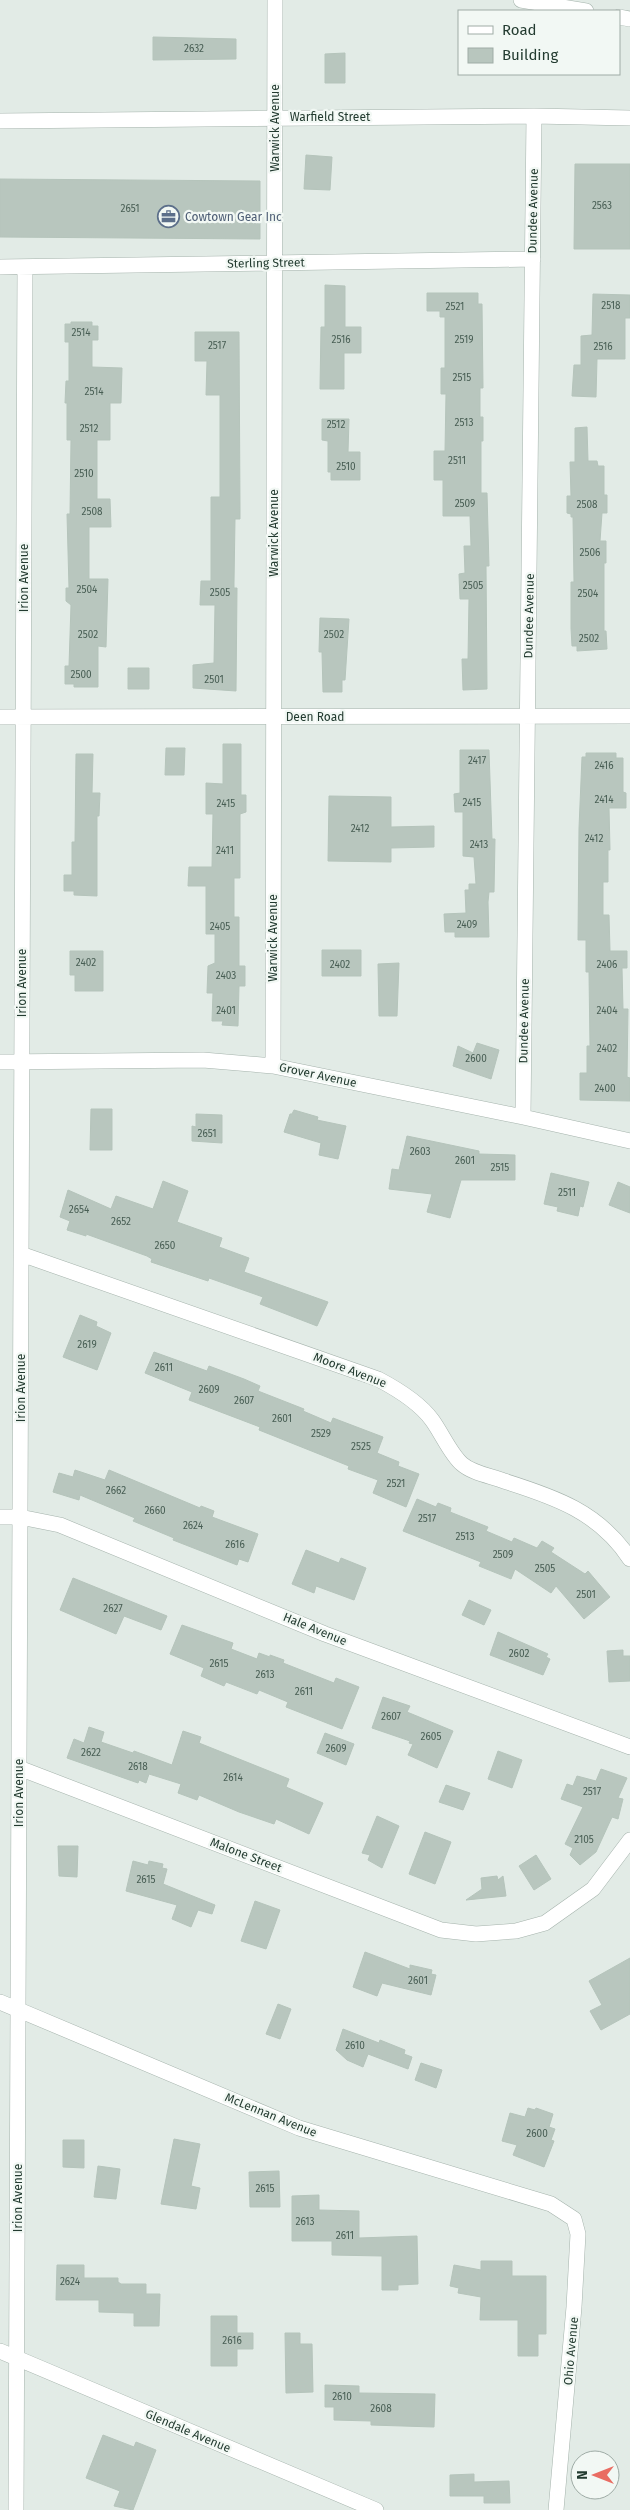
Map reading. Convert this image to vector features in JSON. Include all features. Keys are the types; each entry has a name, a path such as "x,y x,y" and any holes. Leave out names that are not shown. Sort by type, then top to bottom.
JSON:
{"street":[{"name":"Warwick Avenue","path":"272,1066 276,0"},
{"path":"521,0 580,10"},
{"name":"Warfield Street","path":"0,121 275,117 534,116 630,118"},
{"name":"Dundee Avenue","path":"523,1116 534,116"},
{"name":"Sterling Street","path":"0,266 533,259"},
{"name":"Irion Avenue","path":"16,2510 25,267"},
{"name":"Deen Road","path":"0,717 630,716"},
{"name":"Grover Avenue","path":"0,1062 203,1060 272,1066 523,1116 630,1141"},
{"name":"Moore Avenue","path":"21,1254 378,1379 400,1391 430,1418 462,1464 481,1473 556,1497 585,1514 623,1549 630,1559"},
{"name":"Hale Avenue","path":"0,1517 20,1517 60,1525 99,1539 325,1634 630,1748"},
{"name":"Malone Street","path":"19,1768 441,1930 476,1934 516,1932 545,1923 593,1889 630,1840"},
{"name":"McLennan Avenue","path":"0,2002 299,2128 552,2204"},
{"name":"Ohio Avenue","path":"552,2204 574,2219 578,2234 574,2307 556,2510"},
{"name":"Glendale Avenue","path":"0,2351 376,2510"}],"building":[{"path":"153,37 236,39 236,59 153,60"},
{"path":"345,53 345,83 325,83 325,54"},
{"path":"306,155 332,157 330,190 304,189"},
{"path":"575,164 630,164 630,249 574,249"},
{"path":"0,179 260,181 260,239 0,237"},
{"path":"325,285 345,286 345,327 361,327 361,353 344,353 344,389 320,389 321,327 325,327"},
{"path":"427,293 478,293 478,304 482,304 483,388 480,388 480,417 483,417 483,441 481,441 481,493 487,493 489,566 486,566 487,689 463,690 462,659 468,659 469,599 460,599 459,574 465,573 464,546 471,546 470,516 443,516 443,480 434,480 434,451 445,451 446,394 441,394 441,368 445,368 445,317 440,317 440,311 427,311"},
{"path":"593,294 630,295 630,318 625,318 625,359 597,359 596,397 572,396 574,365 581,365 581,336 592,335"},
{"path":"71,322 92,322 92,326 98,326 98,340 92,340 92,367 122,368 121,403 110,403 110,440 97,440 97,499 110,499 111,527 89,527 89,579 108,579 106,647 98,646 98,687 74,687 74,684 65,684 65,666 69,666 71,605 66,601 66,588 69,588 67,514 70,514 71,440 67,440 67,403 65,403 66,381 69,381 69,342 65,342 65,324 71,324"},
{"path":"195,332 239,332 240,519 235,519 234,582 234,588 237,588 236,691 193,688 193,665 214,663 215,605 200,605 201,581 211,581 211,497 220,497 220,395 206,395 207,361 195,361"},
{"path":"322,419 349,419 348,452 360,452 360,480 331,480 331,472 328,472 328,441 322,440"},
{"path":"587,427 588,461 597,461 598,466 604,466 604,495 607,495 607,513 602,513 600,541 606,541 606,563 604,563 604,631 606,631 607,649 577,651 577,646 572,646 571,582 574,582 573,517 567,513 567,496 571,496 570,462 575,462 575,428"},
{"path":"320,618 349,619 345,680 342,680 342,692 323,692 322,652 319,652"},
{"path":"128,668 149,668 149,689 128,689"},
{"path":"223,744 241,744 241,795 246,795 246,812 240,814 240,878 234,878 234,917 239,917 239,966 245,966 245,986 239,986 238,1026 222,1025 223,1021 212,1021 213,993 207,993 208,966 215,963 215,934 206,934 206,886 188,886 189,867 212,867 213,814 206,814 206,783 223,784"},
{"path":"166,748 185,748 184,775 165,775"},
{"path":"460,750 489,750 492,839 495,839 494,892 489,892 488,902 489,937 455,937 455,932 445,932 444,914 466,913 465,890 469,890 469,884 476,884 474,857 463,856 463,812 455,812 454,794 460,793"},
{"path":"586,753 616,753 616,758 623,758 623,792 626,793 626,808 609,808 610,850 608,850 608,882 603,882 603,915 609,915 610,951 627,951 627,968 622,968 623,1009 628,1009 627,1077 630,1078 630,1101 580,1100 580,1073 587,1073 587,1046 590,1046 589,972 586,972 586,940 578,940 582,757 586,757"},
{"path":"76,754 93,754 92,793 100,793 99,816 97,816 97,896 74,895 74,891 64,891 64,875 72,875 72,842 75,842"},
{"path":"329,796 391,797 391,827 434,826 434,847 391,848 391,862 328,861"},
{"path":"322,950 361,950 361,976 322,976"},
{"path":"70,951 103,951 103,991 75,991 75,975 70,975"},
{"path":"399,963 397,1016 379,1016 378,964"},
{"path":"477,1043 499,1050 491,1079 453,1066 458,1046 473,1053"},
{"path":"91,1109 112,1109 112,1150 90,1150"},
{"path":"294,1110 318,1117 317,1120 346,1126 338,1159 319,1155 321,1143 284,1132 290,1114"},
{"path":"196,1114 222,1115 222,1143 192,1141 192,1126 196,1127"},
{"path":"407,1136 479,1151 479,1154 515,1155 515,1180 461,1180 450,1218 427,1212 432,1194 389,1189 392,1169 399,1170"},
{"path":"551,1173 589,1182 583,1207 580,1206 578,1216 557,1211 558,1207 544,1204"},
{"path":"163,1181 188,1191 177,1222 222,1238 219,1247 249,1258 244,1272 328,1302 317,1326 260,1304 263,1297 209,1278 208,1281 151,1262 152,1259 147,1256 86,1234 86,1236 67,1230 70,1221 60,1217 68,1190 111,1209 116,1196 153,1209"},
{"path":"618,1182 630,1187 630,1213 609,1205"},
{"path":"80,1315 97,1322 96,1326 111,1333 97,1370 63,1357"},
{"path":"154,1352 207,1371 209,1366 260,1386 258,1391 304,1409 303,1411 331,1423 333,1418 383,1437 377,1453 399,1462 398,1466 419,1474 406,1507 373,1493 378,1480 348,1469 349,1466 259,1430 260,1427 189,1400 192,1392 145,1373"},
{"path":"75,1470 105,1480 109,1470 200,1508 201,1506 214,1511 212,1517 258,1534 248,1562 239,1559 237,1565 173,1540 174,1538 133,1521 135,1518 80,1495 79,1500 53,1492 59,1473 73,1477"},
{"path":"417,1499 436,1507 438,1503 451,1508 450,1512 488,1527 486,1531 512,1542 514,1538 537,1548 542,1541 554,1548 551,1552 585,1574 588,1571 610,1597 584,1619 556,1586 551,1593 515,1569 511,1579 479,1566 481,1562 403,1531"},
{"path":"306,1550 339,1563 341,1558 366,1568 354,1600 316,1586 314,1593 292,1584"},
{"path":"73,1578 167,1616 161,1630 124,1616 116,1634 60,1610"},
{"path":"469,1600 491,1610 484,1625 462,1615"},
{"path":"182,1625 233,1643 231,1649 257,1659 259,1653 270,1657 270,1655 284,1660 283,1663 334,1683 336,1678 359,1687 342,1729 286,1707 288,1702 259,1690 257,1694 226,1682 224,1686 201,1676 204,1668 170,1654"},
{"path":"498,1632 548,1654 546,1657 550,1659 543,1675 490,1655"},
{"path":"623,1650 623,1656 630,1656 630,1681 609,1682 607,1651"},
{"path":"383,1697 410,1706 407,1712 453,1731 437,1768 408,1755 413,1744 409,1743 410,1741 372,1728"},
{"path":"89,1727 104,1732 101,1742 133,1753 134,1751 172,1765 183,1731 201,1737 199,1743 289,1779 286,1787 323,1803 309,1834 276,1819 274,1824 199,1795 197,1800 178,1793 181,1784 149,1774 146,1783 139,1780 138,1783 67,1758 74,1739 84,1743"},
{"path":"325,1733 354,1744 346,1765 317,1753"},
{"path":"498,1751 522,1760 512,1788 488,1779"},
{"path":"601,1769 627,1778 618,1798 623,1799 618,1819 612,1817 596,1852 580,1865 570,1855 573,1848 565,1844 583,1807 561,1799 567,1784 573,1786 577,1776 596,1781"},
{"path":"446,1785 470,1793 463,1810 439,1802"},
{"path":"377,1816 399,1826 382,1868 368,1860 370,1855 362,1853"},
{"path":"425,1832 451,1842 435,1884 409,1874"},
{"path":"58,1846 78,1846 77,1877 59,1876"},
{"path":"536,1855 551,1879 534,1890 519,1866"},
{"path":"133,1861 148,1865 149,1861 163,1864 162,1868 167,1869 163,1884 215,1905 212,1914 198,1910 191,1927 172,1919 177,1905 126,1891"},
{"path":"497,1876 498,1880 503,1876 506,1896 466,1900 482,1889 481,1878"},
{"path":"255,1901 280,1910 266,1949 241,1941"},
{"path":"365,1952 410,1969 410,1965 432,1970 431,1974 436,1975 431,1995 382,1983 377,1996 353,1987"},
{"path":"630,1958 630,2014 601,2030 590,2011 602,2005 589,1981"},
{"path":"278,2004 291,2009 280,2039 266,2034"},
{"path":"343,2029 379,2043 380,2040 405,2050 404,2054 412,2057 408,2069 368,2054 363,2067 347,2060 336,2050"},
{"path":"421,2063 442,2070 436,2088 415,2080"},
{"path":"528,2108 535,2110 536,2108 553,2114 549,2127 555,2129 551,2140 554,2141 544,2167 513,2155 517,2145 502,2141 510,2113 525,2117"},
{"path":"174,2139 200,2144 191,2186 200,2188 196,2209 161,2204"},
{"path":"63,2140 84,2140 84,2168 63,2167"},
{"path":"98,2166 120,2169 116,2199 94,2197"},
{"path":"279,2171 280,2207 250,2207 249,2172"},
{"path":"319,2195 319,2210 359,2211 359,2238 417,2236 418,2284 398,2285 398,2290 382,2290 382,2256 332,2255 332,2241 292,2241 292,2196"},
{"path":"481,2261 512,2261 512,2276 546,2276 546,2334 538,2334 538,2356 518,2356 518,2320 480,2320 481,2297 458,2293 459,2288 450,2286 454,2265 481,2270"},
{"path":"57,2265 84,2265 84,2278 118,2278 118,2282 121,2284 146,2284 146,2294 160,2294 159,2326 134,2326 134,2313 99,2312 99,2300 56,2300"},
{"path":"211,2316 237,2316 237,2333 253,2333 253,2349 237,2349 237,2366 211,2366"},
{"path":"285,2333 300,2333 300,2344 312,2344 313,2392 286,2393"},
{"path":"325,2385 359,2386 359,2393 435,2394 434,2427 371,2425 371,2421 334,2420 334,2407 325,2407"},
{"path":"103,2435 134,2447 136,2442 156,2450 133,2510 114,2506 120,2491 86,2478"},
{"path":"474,2474 474,2482 509,2481 510,2503 484,2503 484,2496 450,2496 450,2475"}],"place":[{"name":"Cowtown Gear Inc","path":"169,217"}]}
